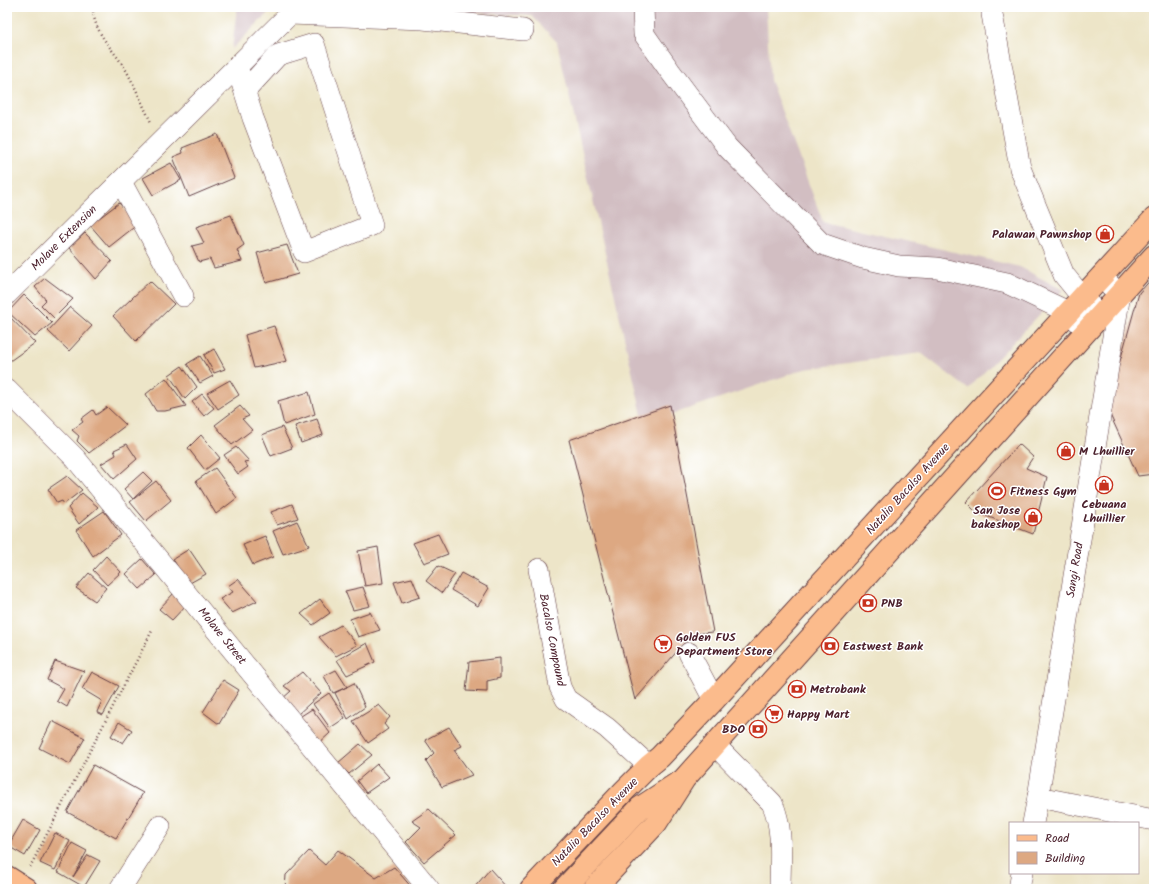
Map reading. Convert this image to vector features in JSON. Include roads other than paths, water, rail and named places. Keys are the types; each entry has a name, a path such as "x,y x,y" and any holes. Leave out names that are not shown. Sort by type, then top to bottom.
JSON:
{"main road":[{"name":"Natalio Bacalso Avenue","path":"531,889 714,700 1154,219"},
{"name":"Natalio Bacalso Avenue","path":"594,889 656,823 684,779 1154,256"},
{"name":"Natalio Bacalso Avenue","path":"640,808 655,761"},
{"name":"Natalio Bacalso Avenue","path":"640,808 684,779"},
{"path":"564,889 640,808"}],"street":[{"path":"643,7 644,34 670,72 727,147 822,244 863,258 899,266 937,268 1006,283 1075,304"},
{"path":"992,7 1020,168 1075,304 1094,323"},
{"name":"Molave Extension","path":"7,294 290,14 423,20 524,30"},
{"path":"237,67 253,118 304,252 372,225 314,44 278,55 245,91"},
{"path":"121,182 183,296"},
{"path":"1101,277 1120,294"},
{"name":"Sangi Road","path":"1033,822 1120,294"},
{"name":"Molave Street","path":"7,390 75,458 429,889"},
{"name":"Bacalso Compound","path":"539,569 560,687 566,699 655,761"},
{"path":"689,653 714,700"},
{"path":"715,745 772,803 777,814 780,843 780,889"},
{"path":"1038,797 1154,820"},
{"path":"120,889 160,826"},
{"path":"1019,889 1022,874"}],"place":[{"name":"Palawan Pawnshop","path":"1105,234"},
{"name":"M Lhuillier","path":"1066,451"},
{"name":"Cebuana Lhuillier","path":"1104,485"},
{"name":"Fitness Gym","path":"997,491"},
{"name":"San Jose bakeshop","path":"1033,517"},
{"name":"PNB","path":"868,603"},
{"name":"Golden FUS Department Store","path":"663,644"},
{"name":"Eastwest Bank","path":"830,646"},
{"name":"Metrobank","path":"797,689"},
{"name":"Happy Mart","path":"774,714"},
{"name":"BDO","path":"758,729"}]}
